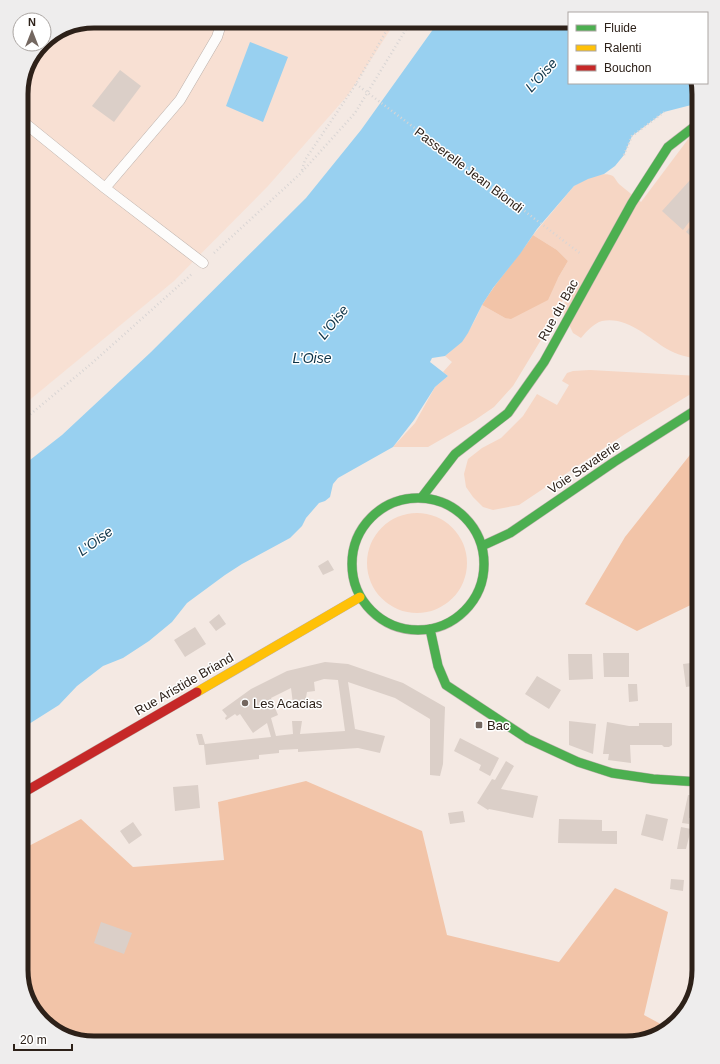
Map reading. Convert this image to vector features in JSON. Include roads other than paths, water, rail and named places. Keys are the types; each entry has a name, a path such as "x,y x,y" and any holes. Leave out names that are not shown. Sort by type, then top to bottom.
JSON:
{"main road":[{"name":"Rue du Bac","path":"422,497 455,454 508,413 544,362 639,191 668,147 692,128"},
{"name":"Voie Savaterie","path":"482,546 510,533 614,462 692,412"},
{"path":"422,497 442,502 460,512 474,527 482,546 485,568 480,589 472,602 468,608 451,622 430,629 410,630 390,624 373,613 360,597 353,578 352,558 357,538 367,520 383,507 402,499 422,497"},
{"name":"Rue Aristide Briand","path":"28,790 360,597"},
{"path":"430,629 438,666 446,685 528,739 578,762 612,773 653,779 692,782"}],"lane":[{"path":"105,188 180,100 217,37 220,28"},
{"path":"28,129 204,263"},
{"path":"669,427 692,422"}],"water":[{"name":"L’Oise","path":"434,28 568,28 568,84 691,84 692,105 664,112 632,136 624,155 615,166 604,174 588,179 574,186 537,229 520,254 493,288 462,342 445,356 432,358 430,362 448,376 435,387 414,420 393,447 338,478 333,484 330,497 319,503 306,518 302,526 290,538 225,575 187,603 172,622 149,641 123,658 103,666 77,686 59,705 28,725 28,462 62,435 150,353 306,198 361,130"},
{"path":"250,42 288,57 263,122 226,106"}],"place":[{"name":"Les Acacias","path":"245,703"},
{"name":"Bac","path":"479,725"}],"water label":[{"name":"L'Oise","path":"541,75"},
{"name":"L'Oise","path":"333,322"},
{"name":"L'Oise","path":"95,541"}]}
